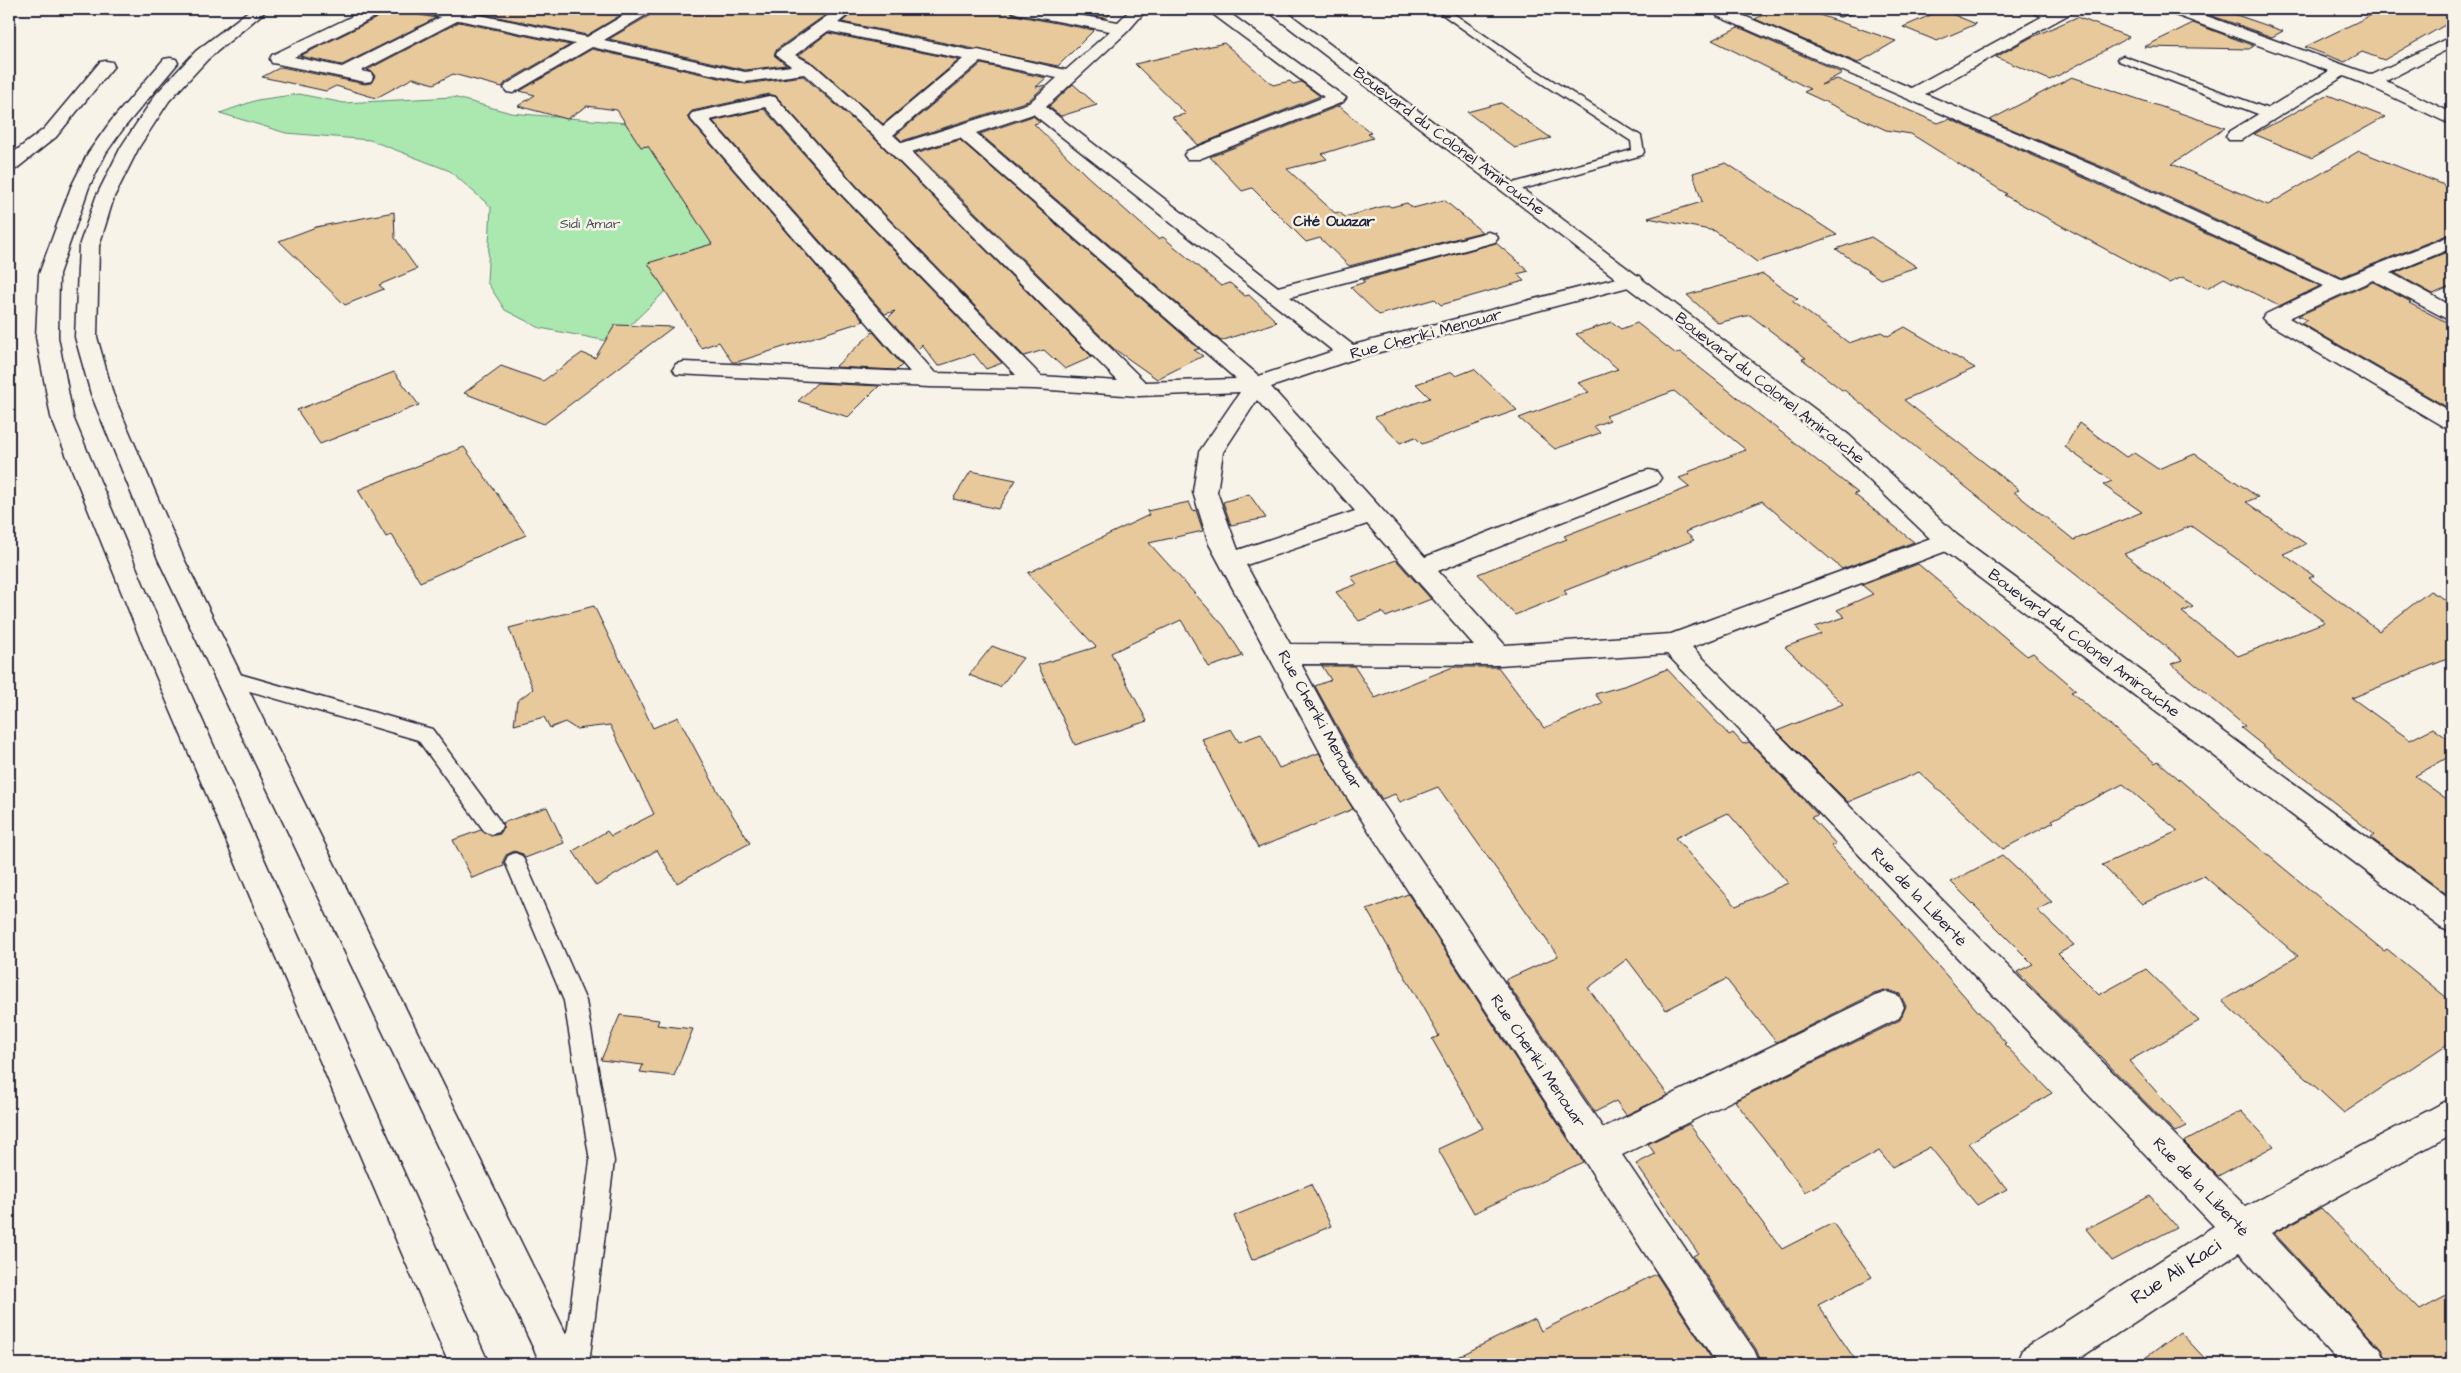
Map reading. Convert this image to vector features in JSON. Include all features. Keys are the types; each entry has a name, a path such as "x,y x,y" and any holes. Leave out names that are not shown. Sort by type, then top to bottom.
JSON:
{"main road":[{"path":"260,9 234,20 174,59 150,84 97,153 80,187 49,274 48,337 62,417 148,625 469,1364"},
{"path":"270,9 234,20 162,98 130,147 104,196 89,246 86,287 86,338 102,394 171,559 561,1364"},
{"path":"365,77 278,58 379,9"},
{"path":"426,9 463,12 745,77 808,69"},
{"path":"513,88 645,9"},
{"path":"846,9 784,54 808,69 898,150 1139,389"},
{"path":"1019,9 1122,28"},
{"path":"898,150 1035,107 1122,28 1139,9"},
{"path":"1193,155 1337,98 1214,9"},
{"name":"Bouevard du Colonel Amirouche","path":"1273,9 1633,280 1841,440 1948,541 2452,918"},
{"path":"1720,9 1723,13 2096,174 2341,286"},
{"path":"1910,95 2067,9"},
{"path":"2173,9 2374,81 2452,120"},
{"path":"344,73 463,12"},
{"path":"823,24 978,55 1070,76"},
{"path":"2374,81 2452,41"},
{"path":"882,135 978,55"},
{"path":"9,166 50,133 106,66"},
{"path":"2235,136 2342,70"},
{"path":"929,380 698,117 769,101 849,191 1035,382"},
{"path":"1035,107 1349,353"},
{"path":"963,131 1256,385 1499,654"},
{"path":"1276,294 1488,238"},
{"path":"2452,241 2341,286 2273,318 2452,422"},
{"path":"2375,273 2452,314"},
{"name":"Rue Cheriki Menouar","path":"1633,280 1349,353 1256,385 1211,452 1205,492 1222,544 1343,768 1740,1364"},
{"path":"684,369 929,380 1035,382 1139,389 1256,385"},
{"path":"1421,568 1649,478"},
{"path":"1232,561 1372,514"},
{"path":"1282,654 1499,654 1672,644 1948,541"},
{"name":"Rue de la Liberté","path":"1672,644 2242,1229 2366,1364"},
{"path":"1597,1150 1887,1007"},
{"name":"Rue Ali Kaci","path":"2036,1364 2242,1229 2452,1115"}],"lane":[{"path":"1440,9 1516,62 1638,139 1638,152 1511,188"},
{"path":"1821,9 1840,13 1859,9"},
{"path":"2030,9 2051,17"},
{"path":"2123,59 2270,114"},
{"path":"229,678 425,734 492,826"},
{"path":"515,862 574,1001 602,1161 576,1364"}],"green space":[{"name":"Sidi Amar","path":"299,94 344,103 453,97 511,113 638,124 727,231 613,342 540,328 505,310 487,282 491,207 450,171 370,140 286,133 220,113 257,100"}],"building":[{"path":"486,9 631,9 587,35 478,13"},
{"path":"655,9 834,9 777,49 774,55 786,65 745,70 609,39 652,14"},
{"path":"857,9 1009,9 1012,14 1019,16 1094,30 1058,66 842,22"},
{"path":"1053,9 1115,9 1106,18"},
{"path":"1775,9 1802,9 1896,41 1858,63 1755,19"},
{"path":"2384,9 2452,9 2452,21 2384,60 2362,52 2345,62 2305,47"},
{"path":"393,10 436,18 342,65 300,56"},
{"path":"1942,10 1976,24 1937,41 1903,27"},
{"path":"2222,10 2283,31 2272,37 2210,15"},
{"path":"2077,17 2129,37 2050,80 1996,57 2030,38"},
{"path":"459,22 570,45 506,82 502,87 453,74 434,84 413,78 376,98 336,86 326,91 262,77 281,67 365,84 371,83 375,76 371,71 367,70"},
{"path":"2193,23 2254,46 2249,49 2144,47"},
{"path":"1738,27 1842,73 1821,85 1837,79 1938,123 1949,119 2089,180 2320,286 2279,306 2224,278 2207,288 2183,277 2169,283 2004,195 2007,194 1911,134 1886,130 1804,92 1810,89 1712,40"},
{"path":"828,33 959,60 883,124 815,64 799,55"},
{"path":"1224,43 1273,85 1290,81 1293,84 1301,82 1320,96 1198,145 1172,117 1186,114 1135,64"},
{"path":"592,49 745,84 803,76 876,140 1092,357 1065,369 1044,350 1024,356 857,186 776,96 769,94 692,111 687,117 864,321 737,362 732,362 719,342 701,348 648,263 712,244 648,146 641,147 617,110 587,106 567,119 518,106 535,95 520,91"},
{"path":"981,64 1046,78 1036,87 1046,85 1028,101 902,141 896,135"},
{"path":"2072,77 2225,128 2172,164 2268,205 2359,151 2452,188 2452,233 2341,277 2105,168 1990,120"},
{"path":"1073,84 1097,105 1061,116 1049,107"},
{"path":"2328,95 2385,117 2312,158 2254,134"},
{"path":"1501,103 1551,138 1515,148 1467,112"},
{"path":"1339,106 1371,133 1368,134 1373,138 1322,154 1327,159 1287,169 1335,213 1339,212 1345,217 1388,205 1391,207 1407,203 1413,208 1444,200 1482,232 1349,266 1320,238 1306,242 1252,188 1242,191 1210,157"},
{"path":"764,109 841,196 1002,363 986,369 974,354 938,366 922,345 917,350 888,318 895,311 885,314 713,121"},
{"path":"1033,116 1040,122 1034,124 1087,176 1158,239 1163,237 1221,286 1230,283 1245,296 1249,295 1277,322 1221,341 980,134"},
{"path":"960,140 1199,349 1194,350 1203,356 1157,379 1113,348 915,153"},
{"path":"1726,163 1837,235 1757,262 1715,231 1648,218 1702,202 1693,173"},
{"path":"394,212 395,238 417,269 379,285 384,289 345,305 279,241 316,227"},
{"path":"1871,237 1917,267 1880,279 1836,249"},
{"path":"1496,243 1529,271 1517,274 1524,281 1441,305 1435,299 1379,315 1350,287 1365,282 1362,280"},
{"path":"2452,250 2452,286 2433,294 2395,273"},
{"path":"1763,274 1798,299 1792,301 1849,343 1881,332 1888,336 1905,327 1975,368 1904,400 2019,490 2014,492 2074,540 2142,512 2103,485 2112,481 2065,447 2079,423 2126,457 2134,453 2158,469 2195,454 2258,497 2246,502 2306,544 2283,554 2314,576 2309,578 2379,631 2430,591 2452,603 2452,657 2352,698 2410,740 2433,728 2452,742 2452,755 2415,776 2452,803 2452,898 2371,838 2375,835 2241,728 2245,726 2171,664 2183,660 1844,390 1802,359 1806,358 1750,315 1718,323 1687,295","holes":["2191,526 2325,622 2238,656 2182,612 2193,607 2124,554"]},
{"path":"2373,282 2452,325 2452,410 2301,323 2307,320 2298,316"},
{"path":"1612,322 1621,329 1637,323 1676,354 1680,352 1858,493 1854,494 1914,542 1842,569 1762,501 1685,532 1694,540 1564,591 1567,594 1515,615 1478,574 1567,539 1564,536 1690,487 1679,478 1690,474 1688,472 1746,450 1674,391 1606,416 1610,420 1594,426 1600,433 1555,449 1519,418 1589,392 1578,383 1618,369 1576,334"},
{"path":"615,325 673,327 544,424 464,393 501,366 543,381 582,353 595,358"},
{"path":"873,332 902,365 897,370 835,367"},
{"path":"1474,369 1517,410 1422,444 1415,437 1400,443 1375,417 1430,398 1416,384 1452,372 1456,376"},
{"path":"394,372 419,405 320,444 297,410"},
{"path":"817,383 879,386 848,417 798,401"},
{"path":"464,447 526,535 420,582 392,535 386,537 358,490"},
{"path":"971,471 1016,480 998,509 953,499"},
{"path":"1249,494 1266,518 1231,525 1223,502"},
{"path":"1189,502 1193,511 1196,510 1203,531 1149,543 1224,626 1243,656 1209,667 1181,620 1111,653 1147,721 1075,745 1038,665 1096,647 1028,573 1149,515 1147,511"},
{"path":"1396,560 1431,599 1386,617 1382,612 1359,621 1336,592 1357,584 1351,577"},
{"path":"1918,564 2027,656 2033,653 2076,690 2071,692 2155,763 2158,761 2252,842 2384,951 2387,949 2452,1002 2452,1041 2344,1113 2222,1001 2298,956 2204,876 2142,904 2102,865 2178,831 2123,784 2052,820 2054,822 2003,849 1919,772 1848,802 1777,731 1843,704 1785,647 1821,634 1815,627 1845,617 1837,610 1873,594 1862,585"},
{"path":"594,606 653,728 678,717 717,790 750,843 677,883 657,850 596,886 573,851 607,831 611,836 654,814 610,725 576,729 565,722 550,728 544,717 514,725 517,701 533,689 509,628"},
{"path":"992,646 1023,658 1000,687 969,675"},
{"path":"1322,666 1354,666 1375,698 1453,667 1498,667 1544,728 1602,703 1595,694 1627,685 1667,669 1729,735 1733,733 1743,744 1749,742 1818,815 1811,817 1836,844 1831,846 1902,923 2006,1043 2004,1044 2052,1093 1969,1143 2007,1189 1977,1205 1930,1147 1892,1167 1879,1151 1805,1192 1735,1101 1900,1020 1906,1006 1900,994 1888,990 1874,994 1776,1042 1726,979 1666,1010 1627,959 1588,988 1668,1095 1626,1115 1616,1101 1595,1112 1505,980 1558,956 1438,787 1400,802 1395,794 1382,799 1355,759 1315,686 1331,680","holes":["1728,813 1788,883 1736,906 1675,838"]},
{"path":"1231,729 1239,742 1261,734 1279,768 1319,753 1353,809 1258,848 1202,739"},
{"path":"547,807 564,843 525,858 523,854 514,851 506,855 503,861 504,866 472,878 453,840 481,830 491,836 500,834 504,827 502,823"},
{"path":"2002,855 2052,902 2037,910 2074,945 2058,954 2099,995 2146,969 2199,1021 2129,1061 2187,1126 2175,1132 2017,972 2033,964 1951,882"},
{"path":"1408,894 1583,1162 1474,1213 1438,1149 1483,1128 1432,1039 1439,1036 1367,910"},
{"path":"620,1015 659,1020 657,1025 693,1029 674,1076 640,1072 643,1065 601,1060"},
{"path":"2241,1111 2274,1146 2218,1176 2184,1142"},
{"path":"1689,1124 1782,1249 1833,1223 1872,1277 1818,1305 1858,1364 1762,1364 1756,1349 1693,1256 1698,1253 1636,1164 1655,1154 1648,1144"},
{"path":"1311,1184 1331,1226 1252,1260 1234,1216"},
{"path":"2150,1196 2177,1227 2112,1261 2086,1229"},
{"path":"2321,1208 2420,1310 2452,1293 2452,1353 2436,1364 2388,1364 2381,1349 2274,1233"},
{"path":"1656,1274 1715,1364 1443,1364 1535,1319 1541,1331"},
{"path":"2180,1332 2210,1364 2137,1364"}],"district":[{"name":"Cité Ouazar","path":"1334,221"}]}
